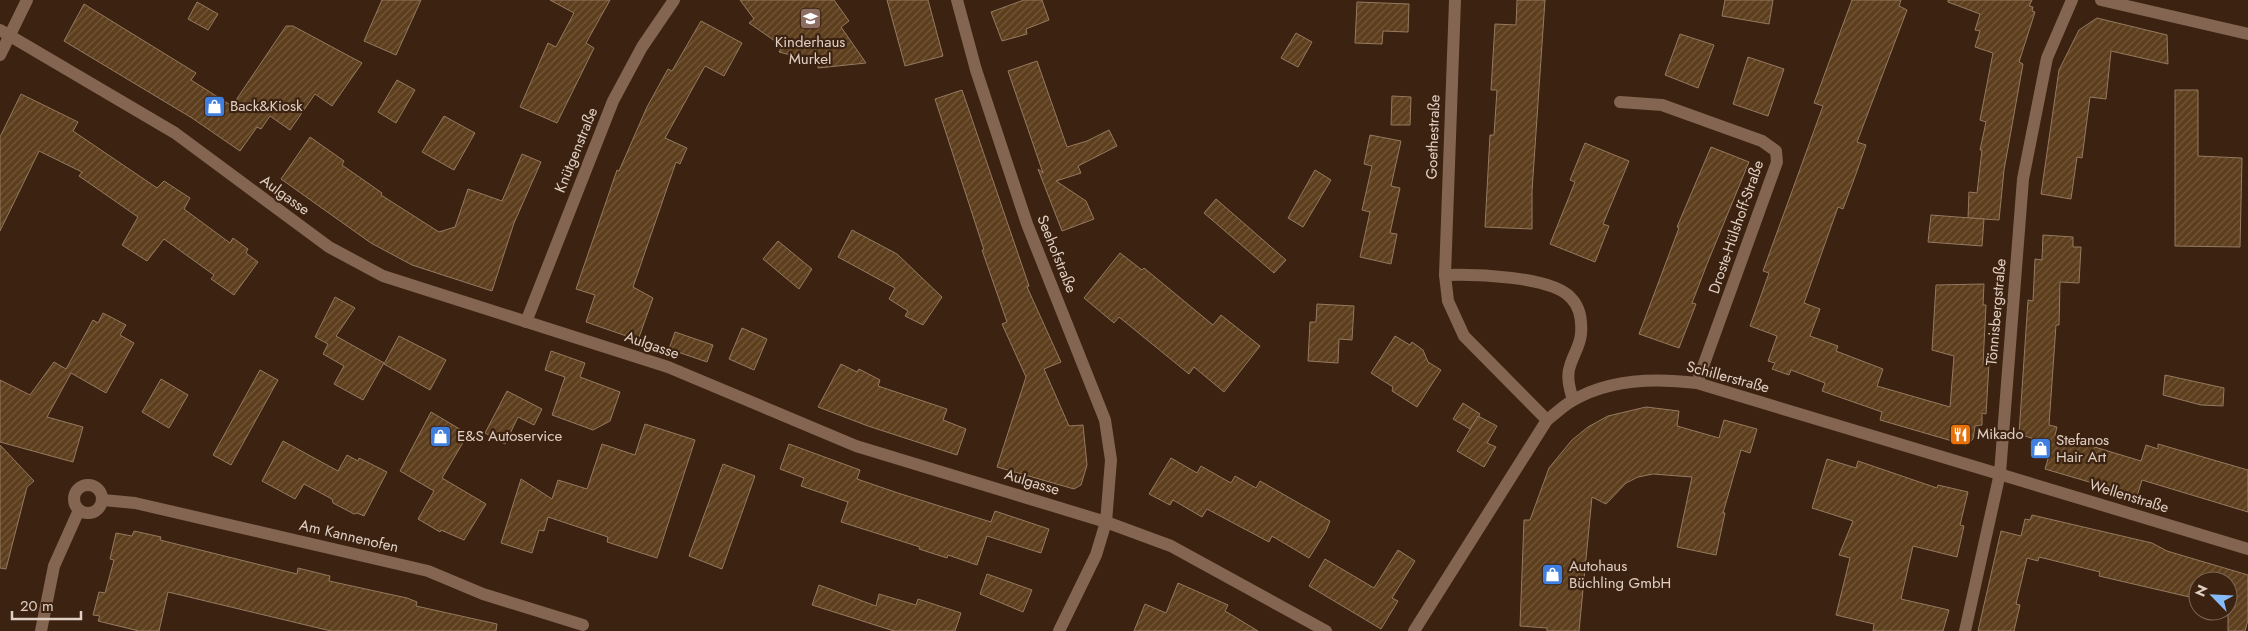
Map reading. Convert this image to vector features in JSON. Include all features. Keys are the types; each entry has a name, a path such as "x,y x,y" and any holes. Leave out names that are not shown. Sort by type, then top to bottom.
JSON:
{"street":[{"path":"0,55 5,33 27,0"},
{"name":"Knütgenstraße","path":"526,322 613,101 642,47 674,0"},
{"name":"Seehofstraße","path":"957,0 976,70 1027,224 1105,420 1111,460 1106,522 1096,555 1059,631"},
{"name":"Goethestraße","path":"1455,0 1445,275 1448,301 1464,336 1547,420"},
{"name":"Tönnisbergstraße","path":"1966,631 2000,473 2023,179 2046,58 2072,0"},
{"path":"2101,0 2248,34"},
{"name":"Aulgasse","path":"5,33 175,134 328,247 357,264 383,276 668,366 856,446 1106,522 1172,546 1326,631"},
{"name":"Droste-Hülshoff-Straße","path":"1620,102 1662,105 1762,141 1776,151 1777,162 1697,384"},
{"path":"1445,275 1475,274 1515,277 1562,291 1571,297 1580,310 1581,333 1578,348 1569,368 1569,384 1573,400"},
{"name":"Schillerstraße","path":"1414,631 1547,420 1573,400 1612,386 1638,381 1671,380 1697,384 2000,473"},
{"name":"Wellenstraße","path":"2000,473 2248,549"},
{"path":"83,485 97,487 102,500 96,511 87,513 80,510 74,501 76,492 83,485"},
{"name":"Am Kannenofen","path":"102,500 135,503 428,571 483,594 582,625"},
{"path":"41,631 54,566 80,510"}],"building":[{"path":"382,0 421,0 396,55 364,41"},
{"path":"550,0 610,0 586,43 594,48 557,123 520,107 548,43 556,47 574,13"},
{"path":"740,0 834,0 849,21 841,27 866,63 818,68 818,62 779,52 782,46 749,23 754,19"},
{"path":"887,0 928,0 943,56 905,66"},
{"path":"1024,0 1042,0 1049,20 1026,29 1027,34 1002,41 991,12"},
{"path":"1517,0 1545,0 1532,191 1532,229 1485,227 1490,135 1494,135 1497,90 1491,90 1495,24 1516,25"},
{"path":"1725,0 1773,0 1769,24 1722,16"},
{"path":"1852,0 1901,0 1899,6 1907,10 1857,142 1866,145 1857,171 1843,209 1838,207 1804,303 1820,309 1810,336 1838,346 1836,351 1883,369 1877,386 1950,407 1954,356 1932,350 1936,285 1984,284 1983,305 1986,305 1983,364 1989,364 1986,414 1982,413 1982,425 1975,426 1973,439 1966,445 1880,420 1882,412 1822,391 1825,383 1791,370 1789,375 1772,369 1775,363 1768,361 1777,336 1750,326 1769,273 1763,271 1823,106 1814,103"},
{"path":"1948,0 2032,0 2029,6 2033,7 2032,11 2035,12 2019,62 2023,64 2004,170 1999,220 1968,218 1969,192 1977,193 1982,150 1980,150 1986,122 1980,120 1993,53 1975,47 1980,31 1975,30 1980,14 1948,2"},
{"path":"197,2 218,14 208,30 188,19"},
{"path":"1357,2 1409,4 1408,32 1383,31 1382,44 1355,43"},
{"path":"84,4 196,73 191,80 232,106 286,26 293,26 362,63 332,106 315,94 290,130 270,116 261,129 257,127 240,151 192,118 64,41"},
{"path":"2097,18 2167,35 2168,64 2111,51 2106,99 2090,97 2082,158 2077,157 2071,199 2041,194 2059,70 2079,30"},
{"path":"701,21 742,43 724,76 705,66 665,138 687,148 680,164 676,162 633,287 653,298 638,340 586,322 595,295 576,289 617,170 619,171 647,107 668,69 672,71"},
{"path":"1296,33 1312,42 1298,67 1281,58"},
{"path":"1680,34 1714,45 1698,88 1665,75"},
{"path":"1748,57 1784,69 1768,116 1733,104"},
{"path":"1037,61 1067,147 1087,141 1109,130 1117,146 1078,166 1081,173 1056,181 1086,201 1094,219 1062,231 1038,169 1043,173 1008,71"},
{"path":"397,80 415,90 396,123 378,112"},
{"path":"962,90 1029,286 1027,287 1061,362 1044,369 1069,426 1083,425 1087,465 1081,485 1074,489 997,467 1026,377 1002,324 1007,322 982,250 984,250 935,99"},
{"path":"2175,90 2198,90 2198,156 2242,158 2240,247 2175,246"},
{"path":"21,94 78,122 73,131 157,188 164,181 190,198 184,209 230,243 233,238 248,249 246,253 258,262 234,295 211,279 214,275 164,239 147,261 122,245 138,217 79,176 82,172 39,151 0,231 0,137"},
{"path":"1392,96 1411,97 1410,125 1391,125"},
{"path":"444,116 475,133 454,170 422,152"},
{"path":"1370,135 1401,141 1391,186 1400,188 1390,233 1397,234 1391,264 1360,257 1370,212 1362,210 1372,166 1364,164"},
{"path":"310,137 344,161 342,165 382,193 381,195 439,232 455,227 468,189 502,201 522,154 541,162 514,223 492,291 412,265 371,243 281,179"},
{"path":"1585,143 1629,161 1603,224 1609,226 1595,262 1550,244 1575,182 1570,180"},
{"path":"1711,147 1749,162 1692,303 1696,304 1679,348 1639,334 1679,228 1677,227"},
{"path":"1315,170 1331,180 1303,227 1288,218"},
{"path":"1216,199 1286,260 1274,273 1204,213"},
{"path":"1931,215 1984,219 1982,246 1928,242"},
{"path":"852,230 897,254 942,297 923,325 905,316 908,311 889,299 895,288 838,257"},
{"path":"2043,235 2073,237 2073,247 2081,247 2079,283 2060,282 2059,325 2056,325 2049,425 2057,427 2055,435 2141,461 2146,445 2158,449 2158,444 2248,470 2248,512 2142,480 2137,496 2045,469 2048,459 2033,454 2037,440 2019,434 2028,300 2033,301 2035,259 2042,260"},
{"path":"778,241 812,269 799,289 763,259"},
{"path":"1120,253 1142,270 1144,268 1213,325 1221,315 1260,346 1224,392 1194,367 1189,374 1119,317 1114,323 1084,298"},
{"path":"335,297 355,308 336,336 384,363 363,400 334,384 344,366 323,354 328,344 315,337"},
{"path":"1317,304 1354,306 1352,340 1339,339 1338,363 1308,361 1310,322 1316,322"},
{"path":"103,313 126,325 120,335 134,343 106,393 71,373 47,417 83,427 73,462 0,442 0,380 30,395 54,362 66,369 93,320 98,323"},
{"path":"742,328 767,339 754,370 729,359"},
{"path":"675,332 713,345 707,362 669,349"},
{"path":"399,336 446,360 430,390 384,364"},
{"path":"1395,336 1410,345 1412,342 1423,350 1428,362 1441,370 1417,407 1392,391 1393,387 1371,373"},
{"path":"551,351 585,363 580,377 620,392 610,421 593,430 552,415 565,377 545,370"},
{"path":"841,364 857,372 859,369 880,380 878,386 947,409 943,420 966,429 957,455 868,426 818,407"},
{"path":"260,370 278,380 231,465 213,455"},
{"path":"2165,375 2224,388 2223,406 2201,405 2163,395"},
{"path":"161,379 188,395 169,428 142,412"},
{"path":"507,391 542,409 534,425 518,417 505,444 485,433"},
{"path":"1463,403 1480,414 1470,429 1453,419"},
{"path":"1646,407 1679,411 1677,426 1719,438 1724,420 1757,429 1750,453 1741,450 1723,513 1725,513 1716,555 1677,547 1692,477 1653,474 1638,477 1626,483 1606,504 1592,497 1579,631 1547,631 1547,628 1520,626 1524,520 1530,520 1549,468 1572,440 1588,427 1608,416"},
{"path":"431,412 468,434 442,478 486,504 464,540 441,530 440,532 418,519 434,491 400,471"},
{"path":"1478,416 1497,426 1487,443 1496,447 1484,467 1457,451"},
{"path":"645,424 695,440 657,558 607,542 608,537 548,517 544,531 539,530 532,553 501,543 521,479 552,499 558,480 587,489 602,444 635,455"},
{"path":"283,441 338,471 347,455 358,461 359,458 387,472 364,516 357,513 354,514 333,503 332,499 304,484 295,499 262,481"},
{"path":"789,444 860,470 857,479 901,494 991,522 995,511 1049,529 1041,553 987,536 977,565 948,555 947,558 919,549 920,547 841,522 848,502 801,486 804,478 780,469"},
{"path":"0,445 34,481 27,487 6,569 0,568"},
{"path":"1171,458 1197,473 1201,466 1231,483 1235,476 1256,488 1260,481 1330,521 1326,531 1309,558 1272,536 1269,542 1207,509 1202,517 1173,500 1170,505 1149,494"},
{"path":"1827,459 1856,468 1858,461 1937,488 1938,485 1968,492 1960,525 1964,526 1957,557 1913,546 1901,599 1949,610 1943,631 1873,631 1874,624 1836,615 1850,558 1839,555 1853,521 1812,508"},
{"path":"723,464 755,476 722,569 689,556"},
{"path":"2032,515 2152,543 2167,551 2234,571 2188,571 2188,597 2099,576 2100,572 2039,557 2038,561 2027,558 2016,604 2020,605 2014,631 1978,631 2001,531 2021,536 2025,519 2030,520"},
{"path":"134,531 161,537 160,540 297,574 298,568 330,576 329,581 407,598 417,602 416,606 497,624 496,631 331,631 168,592 159,631 139,631 98,621 100,616 93,615 99,592 105,593 114,560 110,559 116,533 132,536"},
{"path":"1398,550 1415,561 1392,598 1398,601 1381,629 1309,586 1325,559 1374,588"},
{"path":"2238,572 2248,575 2248,620 2245,631 2228,631 2228,621 2238,621"},
{"path":"987,574 1032,590 1023,612 980,594"},
{"path":"1178,583 1228,605 1225,611 1258,631 1134,631 1145,604 1166,613"},
{"path":"819,585 876,606 879,594 916,605 918,599 961,613 955,631 894,631 812,605"}],"place":[{"name":"Kinderhaus Murkel","path":"810,19"},
{"name":"Back&Kiosk","path":"214,106"},
{"name":"Mikado","path":"1961,434"},
{"name":"E&S Autoservice","path":"441,436"},
{"name":"Stefanos Hair Art","path":"2040,449"},
{"name":"Autohaus Büchling GmbH","path":"1553,575"}]}
